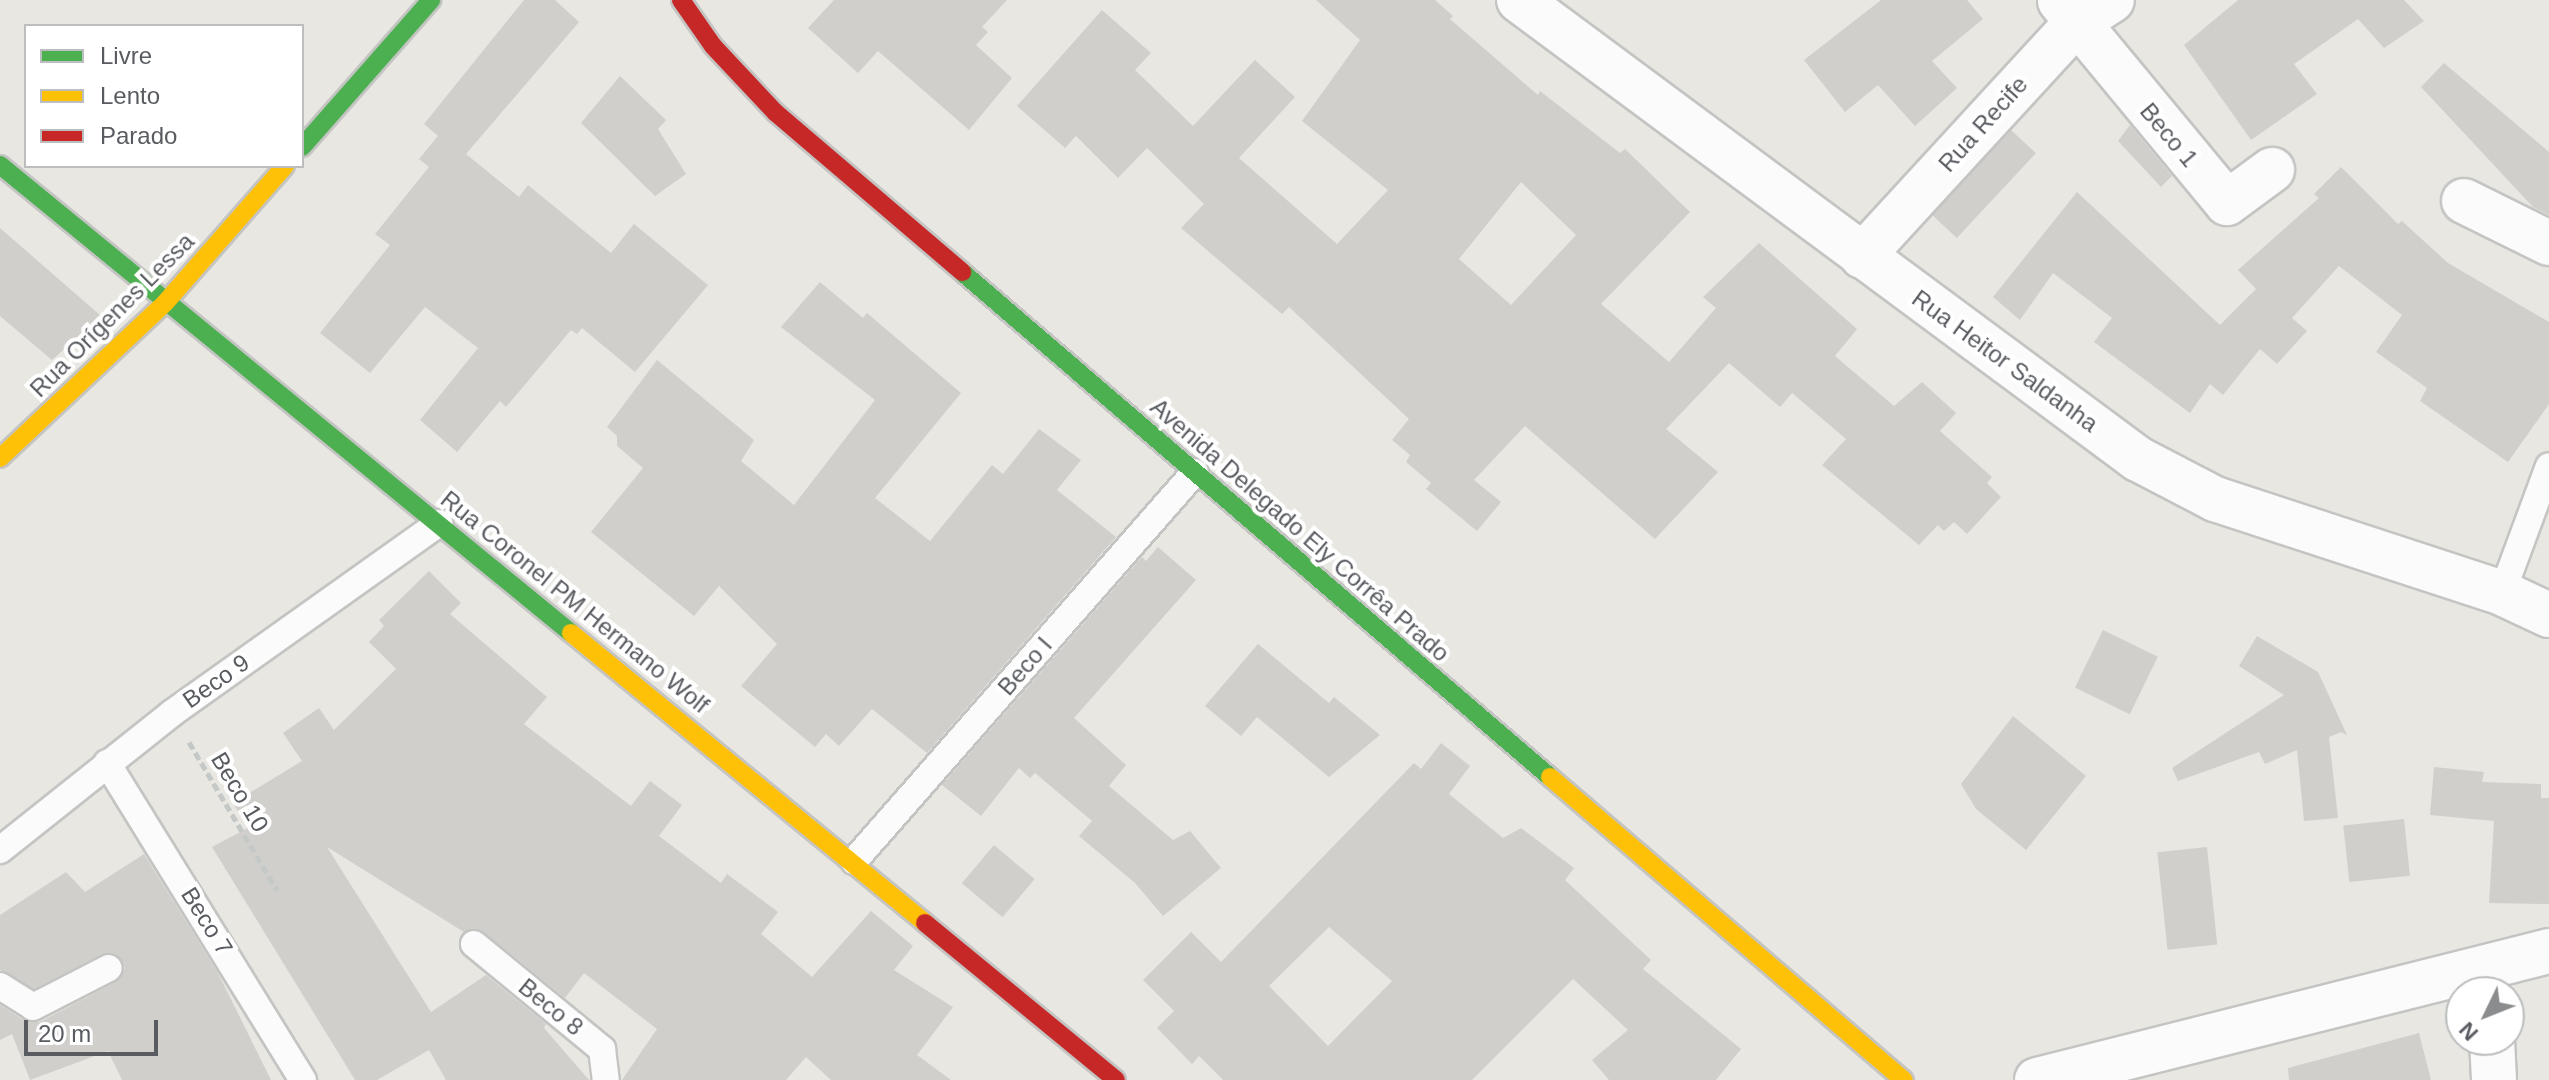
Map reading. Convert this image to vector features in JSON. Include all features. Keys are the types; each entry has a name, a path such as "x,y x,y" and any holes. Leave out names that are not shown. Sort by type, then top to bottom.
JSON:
{"street":[{"path":"304,145 431,0"},
{"name":"Avenida Delegado Ely Corrêa Prado","path":"681,0 713,46 776,113 1904,1080"},
{"name":"Rua Heitor Saldanha","path":"1519,0 2150,466 2215,499 2302,531 2502,593 2549,615"},
{"name":"Rua Recife","path":"1862,256 2067,12 2112,0"},
{"name":"Beco 1","path":"2067,12 2227,203 2272,170"},
{"name":"Rua Coronel PM Hermano Wolf","path":"0,165 165,303 854,861 1116,1080"},
{"name":"Rua Orígenes Lessa","path":"0,458 165,303 283,168"},
{"path":"2464,201 2549,243"},
{"path":"2496,976 2549,951"},
{"path":"2037,1080 2445,989"},
{"path":"2493,1056 2494,1080"}],"lane":[{"path":"2502,593 2549,466"},
{"name":"Beco I","path":"854,861 1195,472"},
{"name":"Beco 9","path":"0,850 172,713 439,523"},
{"name":"Beco 7","path":"107,763 303,1080"},
{"name":"Beco 8","path":"474,944 602,1049 606,1080"},
{"path":"0,986 33,1007 109,968"}],"path":[{"name":"Beco 10","path":"172,713 277,890"}],"building":[{"path":"524,0 555,0 579,22 466,154 519,197 528,185 611,253 634,224 708,285 635,372 582,328 577,334 571,330 506,407 500,401 457,452 420,420 478,348 425,307 370,373 320,333 390,245 375,234 429,167 419,159 438,136 424,124"},
{"path":"834,0 1007,0 982,27 988,32 976,45 1012,78 969,130 878,51 858,73 808,28"},
{"path":"1316,0 1435,0 1453,16 1450,19 1538,95 1540,91 1620,153 1625,149 1690,212 1601,304 1669,362 1716,308 1703,297 1759,243 1857,329 1835,356 1894,406 1922,382 1956,413 1940,431 1992,477 1987,483 2001,497 1967,534 1954,522 1944,531 1938,525 1919,545 1822,465 1846,439 1792,393 1780,407 1729,363 1666,429 1718,472 1655,539 1525,426 1474,480 1501,502 1477,531 1426,489 1431,483 1406,462 1410,455 1392,440 1409,419 1289,307 1282,314 1181,228 1204,204 1147,148 1118,178 1076,136 1065,148 1017,106 1102,10 1151,53 1135,70 1193,126 1255,60 1295,97 1239,158 1337,244 1388,190 1302,121 1360,40","holes":["1521,182 1576,235 1511,305 1459,259"]},
{"path":"1881,0 1967,0 1983,19 1932,61 1957,88 1915,126 1878,85 1845,112 1804,60"},
{"path":"2238,0 2404,0 2424,21 2384,48 2358,19 2294,64 2317,94 2251,140 2184,45"},
{"path":"2444,63 2549,152 2549,215 2533,207 2421,87"},
{"path":"620,76 666,120 658,129 686,174 655,196 581,123"},
{"path":"2130,125 2172,176 2161,187 2118,141"},
{"path":"2011,130 2036,153 1957,238 1932,215"},
{"path":"2341,167 2398,224 2402,221 2448,263 2549,322 2549,404 2508,462 2420,401 2427,388 2376,352 2402,315 2339,266 2292,318 2307,331 2277,364 2260,349 2223,395 2210,384 2190,413 2094,342 2112,318 2053,273 2020,320 1993,297 2077,192 2220,325 2256,289 2238,270 2319,198 2314,194"},
{"path":"0,228 101,316 52,360 0,316"},
{"path":"820,282 863,318 867,313 961,393 875,498 930,541 992,465 1003,474 1039,429 1081,460 1057,490 1116,537 927,753 872,709 839,746 826,734 815,747 741,686 777,644 719,586 694,616 591,532 643,468 617,446 617,436 607,427 657,360 754,440 741,461 794,505 875,400 781,327"},
{"path":"1158,547 1196,580 1074,718 1126,765 1109,786 1173,840 1190,831 1221,868 1163,916 1135,883 1079,836 1092,821 1035,773 1030,778 1019,768 981,816 942,785 1142,557 1146,561"},
{"path":"429,571 461,603 450,614 547,697 524,724 631,806 650,781 682,805 659,836 721,883 727,874 778,912 761,934 812,977 871,911 913,946 894,970 953,1007 917,1055 951,1080 831,1080 806,1057 786,1080 622,1080 657,1029 584,973 565,998 484,932 464,932 327,847 431,1012 486,975 546,1024 544,1028 589,1080 446,1080 429,1050 377,1080 355,1080 212,847 248,828 233,803 302,761 283,733 319,708 334,730 396,669 369,642 384,626 379,620"},
{"path":"2103,630 2158,657 2130,714 2075,688"},
{"path":"2257,636 2318,672 2347,735 2341,732 2329,737 2338,818 2304,821 2297,750 2265,764 2259,752 2178,781 2172,768 2284,695 2239,666"},
{"path":"1258,644 1329,703 1334,697 1380,735 1329,777 1257,717 1241,736 1205,706"},
{"path":"2013,716 2086,776 2026,850 1976,809 1961,784"},
{"path":"1441,743 1470,766 1449,794 1503,838 1521,828 1574,868 1565,880 1651,960 1643,969 1741,1049 1716,1080 1609,1080 1592,1060 1628,1030 1573,979 1472,1080 1223,1080 1199,1056 1192,1064 1157,1028 1174,1011 1143,980 1191,932 1221,962 1414,763 1421,769","holes":["1329,927 1392,981 1328,1046 1269,986"]},
{"path":"2434,767 2484,772 2482,782 2541,784 2541,798 2549,798 2549,904 2489,903 2494,821 2430,815"},
{"path":"2404,819 2410,876 2349,882 2343,825"},
{"path":"994,845 1035,879 1002,917 962,883"},
{"path":"2207,847 2217,944 2168,950 2157,852"},
{"path":"144,854 218,973 271,1080 122,1080 108,1051 30,1080 12,1034 0,1040 0,1005 25,1021 40,1022 116,982 125,968 118,955 102,954 34,989 0,970 0,915 66,872 85,892"},
{"path":"2419,1033 2431,1080 2289,1080 2288,1068"}],"traffic: fast":[{"path":"304,145 431,0"},
{"path":"0,165 571,633"},
{"path":"962,272 1550,777"}],"traffic: slow":[{"path":"0,458 165,303 283,168"},
{"path":"571,633 925,923"},
{"path":"1550,777 1904,1080"}],"traffic: jam":[{"path":"681,0 713,46 776,113 962,272"},
{"path":"925,923 1116,1080"}]}
